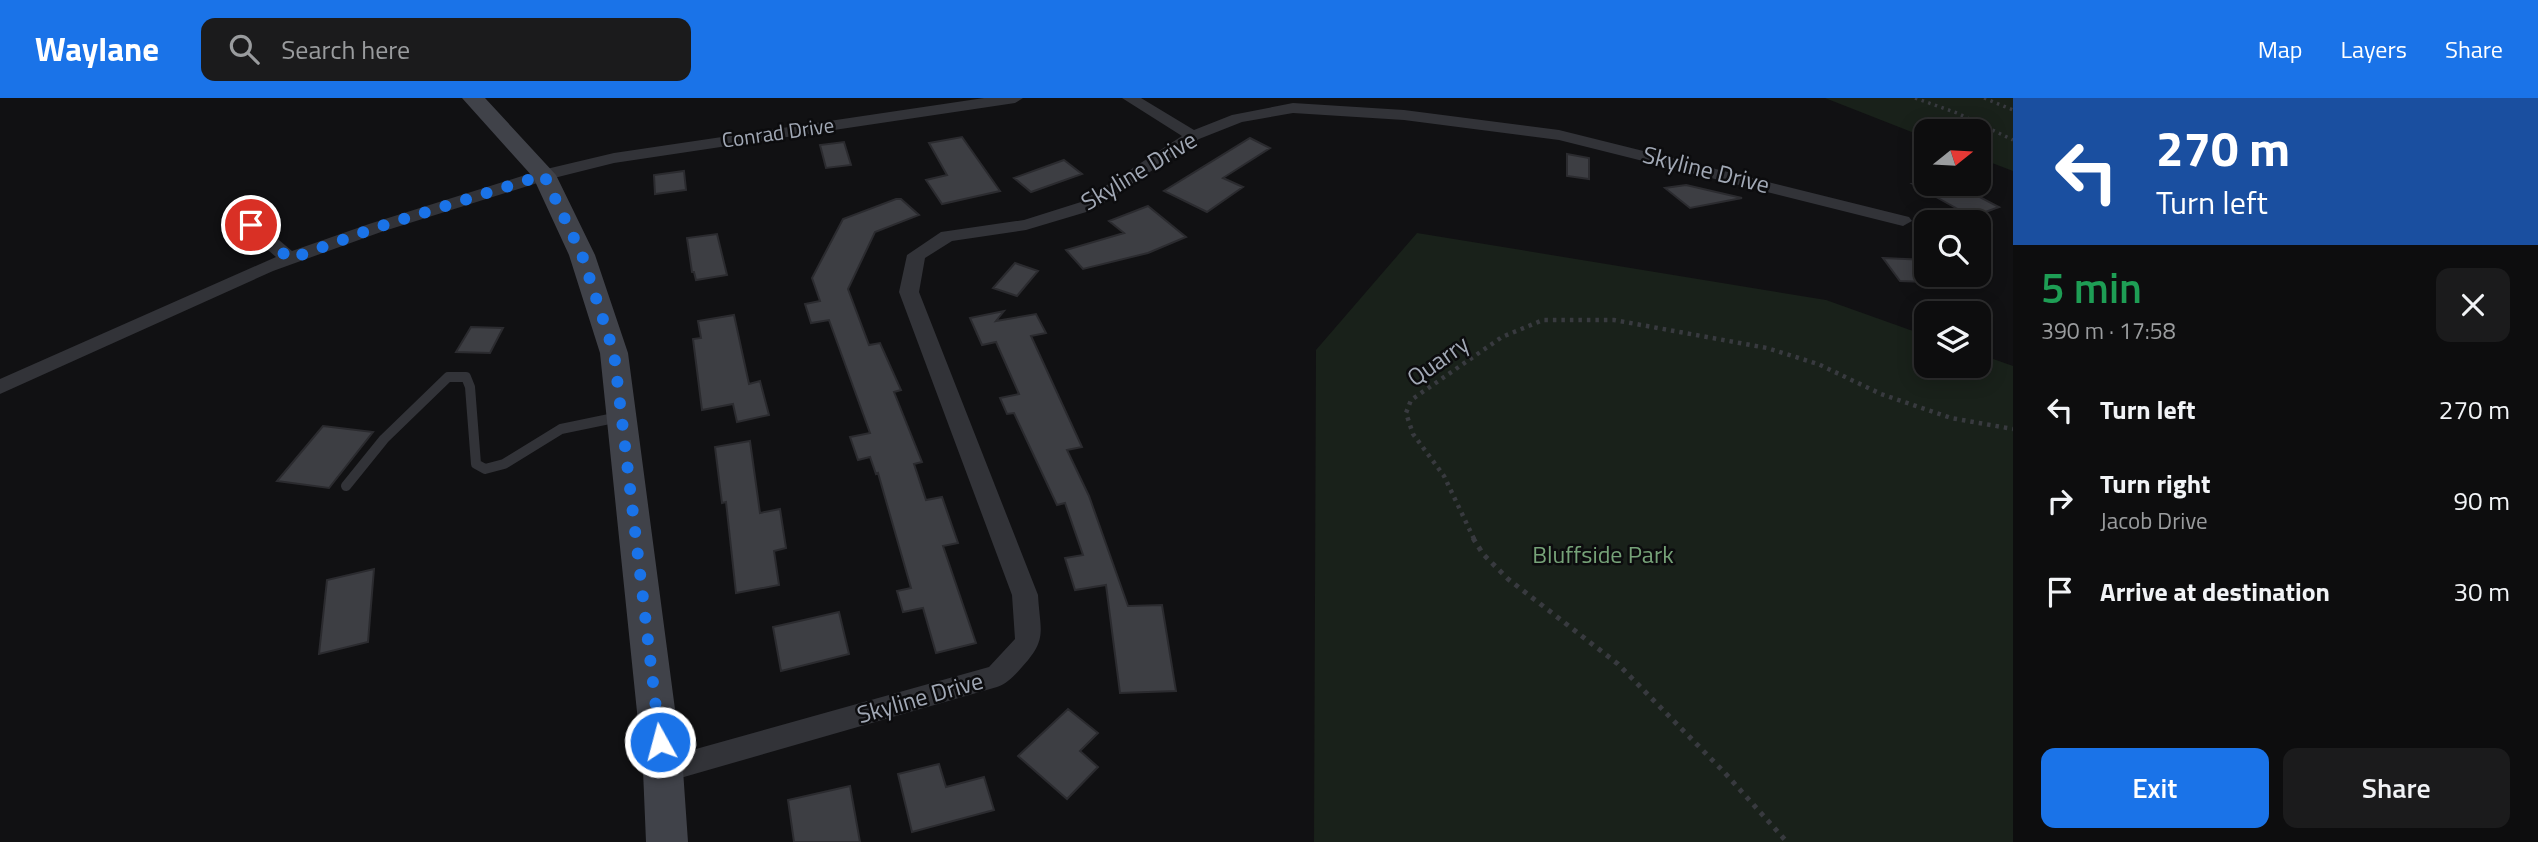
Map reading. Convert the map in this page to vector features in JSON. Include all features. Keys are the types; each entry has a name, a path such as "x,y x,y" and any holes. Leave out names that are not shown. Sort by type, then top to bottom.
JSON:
{"main road":[{"path":"473,98 544,175 582,255 614,353 663,770 667,842"}],"street":[{"path":"888,98 895,116"},
{"name":"Conrad Drive","path":"544,175 614,158 1015,98"},
{"path":"1130,98 1193,136"},
{"name":"Skyline Drive","path":"663,770 998,676 1028,643 1025,595 909,292 916,255 947,236 1026,225 1087,206 1193,136 1238,118 1293,108 1404,115 1559,135 1751,180 1903,221"},
{"path":"0,387 290,259 375,228 544,175"},
{"path":"236,213 290,259"}],"lane":[{"path":"346,486 384,439 448,377 466,377 473,394 475,459 476,464 485,469 510,462 552,432 573,425 622,417"}],"path":[{"path":"1915,98 1957,113 2013,140"},
{"path":"1984,98 2013,110"},
{"name":"Quarry","path":"1787,842 1724,772 1618,664 1508,579 1483,554 1467,527 1444,476 1413,434 1406,413 1411,400 1502,337 1543,320 1566,317 1614,320 1767,348 1818,364 1881,394 1939,414 2013,429"}],"green space":[{"path":"1825,98 2013,98 2013,171 1992,163 1992,119 1914,119 1914,133"},
{"name":"Bluffside Park","path":"1417,233 1826,300 1914,331 1914,378 1991,378 1991,358 2013,366 2013,842 1314,842 1316,350"}],"building":[{"path":"962,137 1000,191 942,204 926,180 947,175 929,143"},
{"path":"1250,138 1270,148 1223,178 1243,187 1207,212 1164,191"},
{"path":"844,142 851,165 826,168 820,145"},
{"path":"1567,154 1589,158 1589,179 1567,176"},
{"path":"1064,160 1082,174 1031,192 1014,178"},
{"path":"684,171 686,190 655,194 654,175"},
{"path":"1686,185 1742,198 1690,208 1665,188"},
{"path":"1934,196 1978,196 1999,207 1991,210 1959,210"},
{"path":"901,199 919,215 875,232 848,289 869,345 880,343 901,390 894,392 922,462 914,464 926,500 942,497 958,543 943,546 976,643 936,653 923,608 903,612 897,591 911,588 878,473 876,474 870,457 858,460 850,437 870,433 829,320 811,323 805,304 820,301 812,278 843,219"},
{"path":"1148,206 1186,237 1148,253 1083,269 1066,250 1124,233 1109,221"},
{"path":"717,234 727,275 696,280 692,272 687,238"},
{"path":"1883,258 1914,259 1914,282 1900,281"},
{"path":"1015,263 1038,271 1017,296 993,288"},
{"path":"1004,311 996,321 1036,314 1046,333 1031,336 1082,447 1067,450 1089,496 1128,606 1162,605 1176,691 1120,693 1106,585 1075,590 1065,558 1083,555 1065,503 1057,505 1014,413 1007,414 1000,398 1019,394 996,342 982,345 970,318"},
{"path":"734,315 749,384 760,381 769,415 737,422 733,404 702,410 693,339 701,338 698,321"},
{"path":"471,327 503,328 490,353 456,352"},
{"path":"323,426 373,432 329,488 277,481"},
{"path":"750,441 760,513 780,509 786,548 774,551 779,585 736,593 726,502 722,503 715,447"},
{"path":"374,569 368,642 319,654 327,580"},
{"path":"839,612 849,654 781,671 773,627"},
{"path":"1068,709 1098,733 1080,751 1098,767 1067,799 1018,756"},
{"path":"939,764 946,787 984,777 994,810 912,832 898,774"},
{"path":"850,786 860,842 794,842 788,800"}],"route":[{"path":"251,225 290,259 375,228 544,175 582,255 614,353 660,742"}]}
